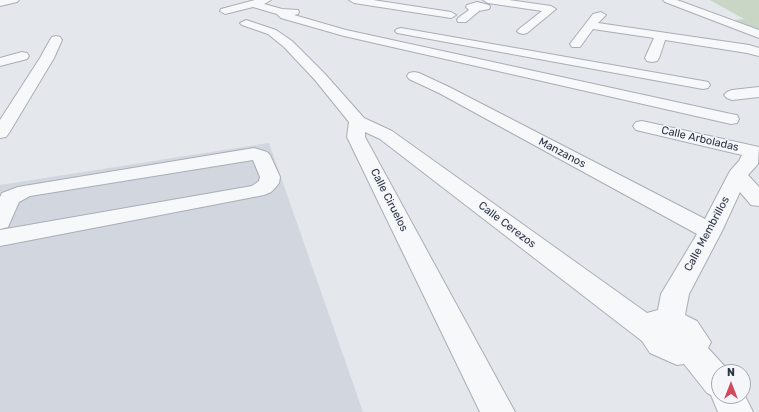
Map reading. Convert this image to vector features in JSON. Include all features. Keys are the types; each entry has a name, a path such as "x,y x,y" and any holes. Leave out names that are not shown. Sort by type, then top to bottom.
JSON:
{"street":[{"path":"0,3 14,0"},
{"path":"225,11 266,0"},
{"path":"354,0 369,1 451,15"},
{"path":"413,9 430,0"},
{"path":"666,1 759,34"},
{"path":"255,4 281,12 296,12 358,24"},
{"path":"462,20 483,4 551,10 524,31"},
{"path":"281,12 285,16 344,34 731,119"},
{"path":"576,44 592,25 597,16 602,15"},
{"path":"246,23 272,32 288,44 320,77 358,122"},
{"path":"592,25 749,49 759,52"},
{"path":"390,29 644,76 703,85"},
{"path":"652,58 661,36"},
{"path":"0,133 48,58 56,40"},
{"path":"0,62 22,56"},
{"path":"624,72 668,132"},
{"name":"Manzanos","path":"414,76 444,90 710,231"},
{"path":"644,76 692,137"},
{"path":"732,95 759,92"},
{"name":"Calle Cerezos","path":"358,122 386,134 661,327 687,329 696,342 691,351 711,374"},
{"name":"Calle Ciruelos","path":"358,122 356,137 498,412"},
{"name":"Calle Arboladas","path":"642,126 692,137 746,160"},
{"path":"0,222 10,198 25,191 246,154 260,156 263,159 270,177 269,183 264,188 257,191 0,238"},
{"path":"746,160 759,200"},
{"name":"Calle Membrillos","path":"661,327 675,294 710,231 746,160"}],"shaded area":[{"path":"269,143 363,412 0,412 0,185"}],"green space":[{"path":"710,0 759,0 759,30 734,20 744,19"}]}
